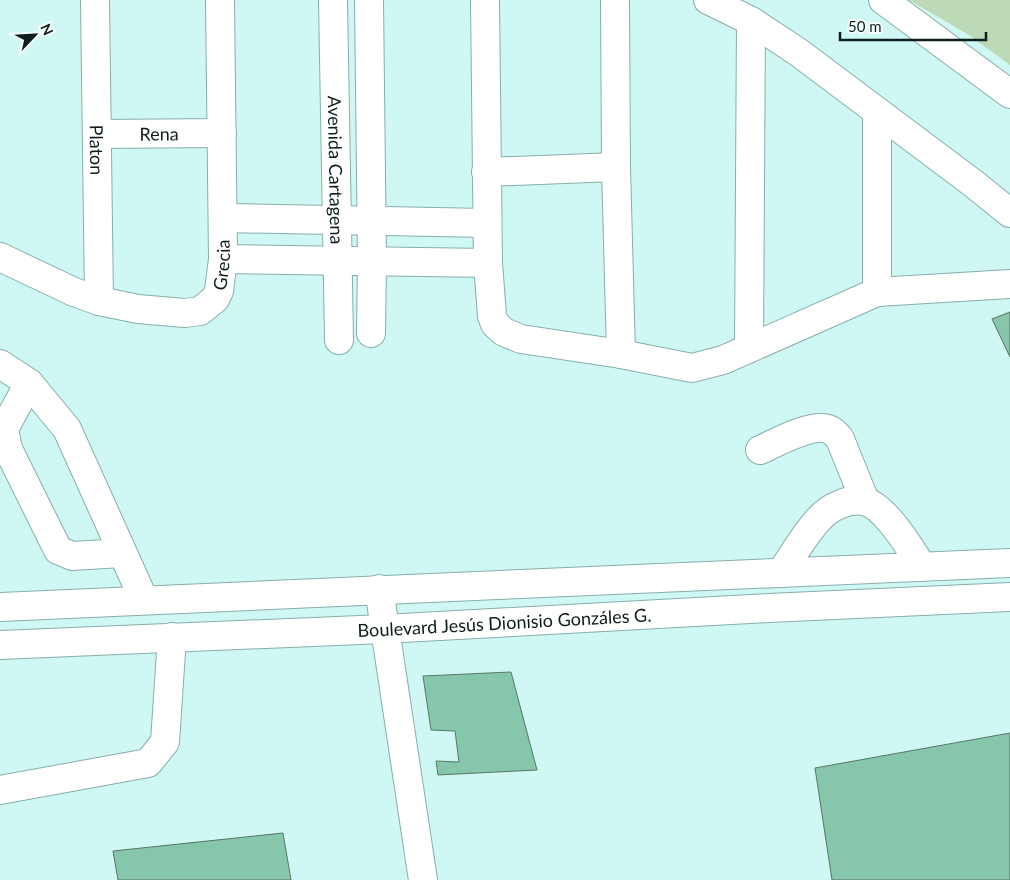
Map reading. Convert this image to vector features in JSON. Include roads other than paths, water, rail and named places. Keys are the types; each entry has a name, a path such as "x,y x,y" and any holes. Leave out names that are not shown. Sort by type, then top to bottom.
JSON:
{"street":[{"name":"Platon","path":"95,0 99,301"},
{"name":"Grecia","path":"0,257 74,292 99,301 138,309 185,313 200,311 215,299 219,291 223,259 220,0"},
{"name":"Avenida Cartagena","path":"333,0 339,340"},
{"name":"Avenida Cartagena","path":"369,0 372,221 371,333"},
{"path":"485,0 488,263 492,316 495,324 504,332 521,339 621,354 692,368 723,360 876,292 1010,284"},
{"path":"616,0 616,167 621,354"},
{"path":"708,0 751,21 798,52 1010,213"},
{"path":"883,0 1010,94"},
{"path":"749,348 751,21"},
{"path":"876,292 878,113"},
{"name":"Rena","path":"97,134 222,133"},
{"path":"486,172 616,167"},
{"path":"223,218 487,223"},
{"path":"223,259 488,263"},
{"path":"0,364 29,383 67,429 144,600"},
{"path":"29,383 4,428 8,449 58,550 72,556 122,552"},
{"path":"760,450 805,431 818,428 827,429 834,433 840,440 865,501 876,508 892,524 904,538 922,567"},
{"path":"781,573 812,527 826,513 835,506 847,502 865,501"},
{"name":"Boulevard Jesús Dionisio Gonzáles G.","path":"0,607 1010,563"},
{"path":"379,589 423,880"},
{"name":"Boulevard Jesús Dionisio Gonzáles G.","path":"0,645 384,629 760,608 1010,597"},
{"path":"0,790 148,763 165,742 172,637"}]}
